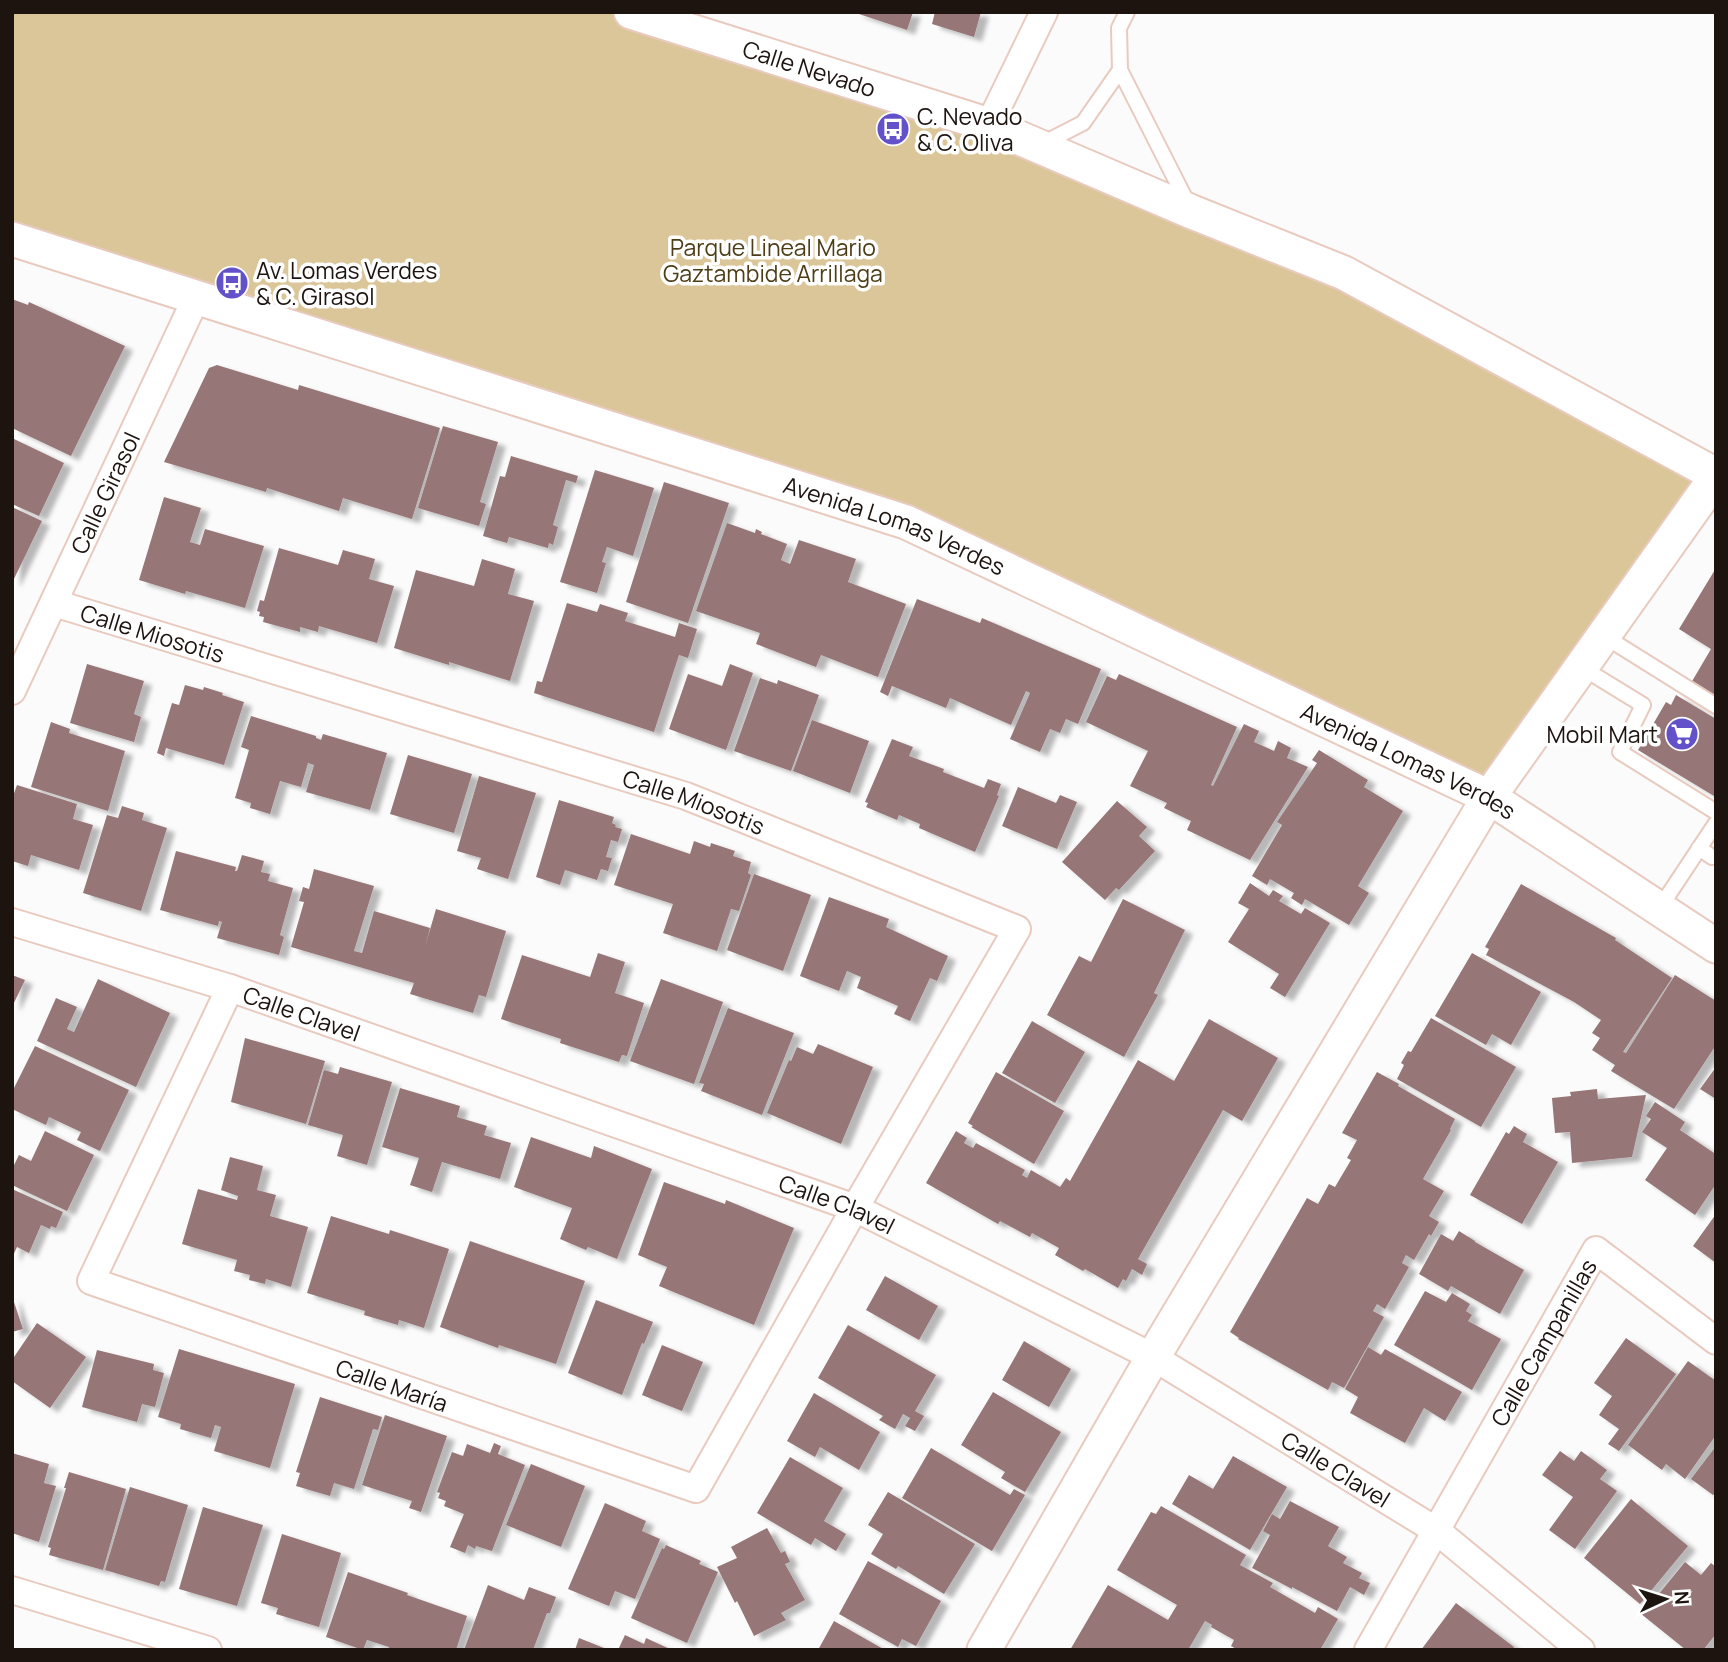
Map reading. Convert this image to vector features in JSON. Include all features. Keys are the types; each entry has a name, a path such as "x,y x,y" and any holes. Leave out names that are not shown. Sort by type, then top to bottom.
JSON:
{"street":[{"name":"Calle Nevado","path":"631,12 989,125 1192,212 1344,273 1716,476"},
{"path":"989,125 1044,12"},
{"name":"Avenida Lomas Verdes","path":"12,239 906,522 1489,797 1716,946"},
{"name":"Calle Girasol","path":"12,691 197,296"},
{"path":"984,1650 1153,1357 1489,797 1716,476"},
{"name":"Calle Miosotis","path":"54,603 686,796 1017,929 855,1208"},
{"name":"Calle Clavel","path":"12,922 230,988 855,1208 1153,1357 1437,1531 1581,1650"},
{"name":"Calle María","path":"230,988 91,1281 696,1489 855,1208"},
{"name":"Calle Campanillas","path":"1437,1531 1597,1250 1716,1341"},
{"path":"1368,1650 1437,1531"},
{"path":"12,1590 208,1650"}],"lane":[{"path":"1127,12 1119,28 1119,70 1192,212"},
{"path":"1038,146 1083,123 1119,70"},
{"path":"1604,636 1716,706"},
{"path":"1581,667 1643,705 1620,752 1716,811"},
{"path":"1659,909 1716,823"},
{"path":"1699,848 1712,857"}],"green space":[{"name":"Parque Lineal Mario Gaztambide Arrillaga","path":"12,12 631,12 1192,212 1716,475 1489,797 906,522 12,239"}],"building":[{"path":"853,12 913,12 907,30"},
{"path":"935,12 981,12 974,37 932,24"},
{"path":"12,299 28,305 29,302 125,346 71,456 12,428"},
{"path":"217,365 298,390 299,385 440,428 412,519 343,498 339,511 267,488 266,492 164,462 209,368"},
{"path":"443,426 498,442 480,502 486,504 479,526 418,508"},
{"path":"14,439 64,463 39,516 12,504"},
{"path":"511,456 578,476 576,483 566,480 553,525 558,527 553,545 549,543 548,548 509,537 507,543 483,536 500,476 505,477"},
{"path":"595,470 654,488 633,556 607,547 602,562 606,563 597,593 560,582"},
{"path":"664,482 729,503 688,623 626,602"},
{"path":"164,497 201,508 190,542 200,545 205,529 264,546 245,608 139,580"},
{"path":"12,507 42,521 12,583"},
{"path":"727,523 755,533 756,529 762,532 761,534 787,544 781,560 790,564 799,540 856,559 848,582 906,604 878,677 821,655 816,667 756,644 760,633 696,611"},
{"path":"279,548 338,565 343,550 375,559 369,579 394,586 377,643 319,626 318,632 300,627 300,632 263,622 264,617 259,616 260,612 257,611 260,600 264,601"},
{"path":"482,559 515,569 508,594 534,601 510,681 394,648 416,570 474,586"},
{"path":"1716,568 1716,698 1691,683 1711,649 1679,629"},
{"path":"917,599 980,623 982,618 1101,669 1078,724 1066,719 1060,733 1050,729 1040,752 1010,739 1030,693 1026,691 1011,725 950,698 946,708 892,686 888,696 880,692"},
{"path":"567,603 597,612 600,604 628,613 625,621 675,637 679,623 697,629 688,658 679,655 654,732 534,693 537,681 542,682"},
{"path":"87,664 144,681 134,714 141,717 134,742 70,723"},
{"path":"730,664 753,673 726,750 669,729 688,674 722,686"},
{"path":"1119,674 1237,727 1211,785 1213,786 1244,724 1259,731 1254,742 1274,751 1278,741 1291,748 1287,758 1308,767 1250,860 1187,830 1191,821 1164,808 1167,803 1130,786 1148,751 1086,722 1107,676 1116,680"},
{"path":"760,678 777,684 778,680 819,695 791,771 734,751"},
{"path":"185,685 203,690 204,687 244,702 224,765 166,748 164,756 157,753 172,703 179,705"},
{"name":"Mobil Mart","path":"1676,695 1716,719 1714,796 1638,750 1666,702 1671,705"},
{"path":"251,716 316,736 321,740 323,734 387,753 370,810 306,792 314,765 308,763 301,787 280,781 270,814 250,808 251,803 235,798 249,750 241,747"},
{"path":"812,720 869,741 850,793 793,771"},
{"path":"51,722 70,729 69,733 125,751 108,811 31,787"},
{"path":"892,739 913,747 909,756 944,769 943,772 984,788 988,779 1001,784 997,795 999,796 975,852 919,828 920,824 899,815 897,820 866,807 868,803 865,802"},
{"path":"1319,750 1368,780 1364,787 1403,811 1358,886 1369,893 1349,925 1305,899 1302,905 1291,898 1294,893 1270,879 1267,885 1252,876 1282,825 1277,822 1317,763 1312,760"},
{"path":"408,755 472,774 454,833 390,814"},
{"path":"479,776 536,793 508,879 477,869 481,858 457,851"},
{"path":"17,785 77,804 73,819 93,825 79,870 31,855 28,866 12,861 12,799"},
{"path":"1018,787 1056,803 1060,795 1077,802 1057,849 1002,826"},
{"path":"559,800 614,817 612,823 622,829 618,842 611,840 606,857 612,858 608,871 601,869 597,880 565,870 560,885 536,877"},
{"path":"1117,801 1147,827 1139,836 1155,851 1119,890 1116,888 1105,900 1062,862"},
{"path":"122,806 144,813 142,820 167,828 141,911 83,893 107,815 118,818"},
{"path":"631,834 690,854 694,841 710,847 711,843 735,851 733,856 751,862 748,873 751,875 739,911 731,909 717,951 663,933 673,904 614,885"},
{"path":"176,851 236,867 235,871 242,855 264,861 261,872 270,874 268,881 293,888 280,935 284,937 279,955 217,938 222,922 219,921 218,926 160,910"},
{"path":"314,869 374,886 354,951 362,953 374,911 430,928 425,947 436,909 506,931 486,997 479,995 473,1013 410,994 414,983 291,947 304,902 299,901 303,887 309,889"},
{"path":"754,874 811,895 783,971 727,950"},
{"path":"1250,883 1269,896 1273,890 1283,896 1279,901 1301,914 1305,908 1330,923 1285,997 1270,988 1279,974 1228,942 1249,909 1238,903"},
{"path":"1521,884 1616,938 1615,940 1672,978 1623,1052 1626,1053 1675,975 1716,1001 1716,1045 1674,1109 1611,1071 1615,1065 1592,1050 1600,1038 1592,1033 1601,1020 1574,1002 1486,955 1489,949 1485,947"},
{"path":"829,897 889,919 886,927 948,956 937,981 930,978 910,1021 894,1014 898,1006 857,988 861,977 847,971 839,991 800,976"},
{"path":"1123,899 1185,930 1154,993 1158,995 1124,1057 1047,1015 1079,956 1091,962"},
{"path":"598,953 625,962 615,993 644,1003 627,1056 622,1055 619,1062 560,1043 561,1039 501,1019 522,955 590,977"},
{"path":"1472,953 1541,992 1511,1045 1492,1034 1486,1045 1435,1016"},
{"path":"12,975 25,980 12,1007"},
{"path":"98,979 170,1013 136,1087 37,1041 56,998 77,1007 67,1029 74,1032"},
{"path":"661,979 723,1002 694,1084 630,1061"},
{"path":"728,1008 794,1033 762,1115 701,1091 704,1084 699,1083"},
{"path":"1431,1018 1516,1067 1481,1127 1397,1079 1404,1065 1401,1063 1408,1051 1411,1052"},
{"path":"1209,1019 1278,1058 1242,1121 1223,1110 1138,1259 1147,1264 1142,1275 1132,1269 1126,1281 1123,1279 1118,1288 1055,1255 1059,1248 1032,1233 1030,1237 1000,1221 998,1224 926,1183 956,1131 967,1138 964,1143 973,1148 976,1143 1025,1170 1022,1175 1027,1178 1031,1170 1060,1187 1066,1178 1070,1181 1138,1060 1174,1081"},
{"path":"1032,1021 1085,1052 1055,1103 1002,1073"},
{"path":"245,1038 325,1061 306,1124 231,1102"},
{"path":"818,1044 873,1067 841,1144 767,1113 797,1047 813,1054"},
{"path":"35,1046 129,1090 100,1151 77,1140 81,1132 49,1117 46,1125 12,1109 12,1092"},
{"path":"340,1067 392,1082 367,1165 337,1156 343,1135 308,1125 324,1070 338,1074"},
{"path":"1716,1067 1716,1099 1700,1089"},
{"path":"996,1072 1064,1111 1034,1164 968,1123"},
{"path":"1377,1072 1455,1119 1423,1179 1444,1191 1429,1216 1439,1222 1414,1260 1406,1255 1402,1263 1409,1267 1385,1309 1377,1304 1373,1311 1384,1317 1344,1388 1332,1382 1328,1390 1230,1332 1307,1198 1318,1204 1329,1184 1335,1187 1351,1160 1347,1158 1357,1140 1342,1133"},
{"path":"400,1088 460,1106 457,1117 487,1126 484,1135 511,1143 500,1179 442,1162 432,1192 410,1185 419,1158 382,1147"},
{"path":"1597,1089 1598,1099 1646,1095 1632,1157 1572,1163 1570,1132 1555,1133 1552,1098 1571,1096 1570,1092"},
{"path":"1655,1102 1685,1122 1680,1130 1714,1153 1716,1150 1716,1184 1695,1215 1645,1180 1667,1148 1642,1132 1651,1119 1646,1116"},
{"path":"1514,1126 1527,1134 1523,1142 1558,1162 1522,1224 1470,1195 1506,1132 1509,1134"},
{"path":"45,1131 94,1155 67,1211 12,1185 12,1169 19,1155 31,1161"},
{"path":"531,1137 591,1158 594,1146 652,1169 617,1259 560,1239 572,1208 514,1187"},
{"path":"230,1157 263,1166 257,1190 276,1195 270,1216 308,1227 291,1287 266,1279 265,1284 249,1280 250,1275 234,1271 237,1260 182,1244 198,1189 237,1200 238,1196 221,1190"},
{"path":"664,1182 725,1204 726,1200 794,1228 754,1325 659,1286 667,1267 638,1255"},
{"path":"12,1189 63,1212 56,1228 51,1226 50,1229 41,1225 29,1253 17,1247 12,1258"},
{"path":"1716,1214 1716,1263 1693,1246"},
{"path":"331,1216 389,1234 390,1230 449,1249 424,1328 399,1320 398,1325 364,1315 365,1311 307,1293"},
{"path":"1459,1231 1524,1270 1500,1314 1451,1286 1448,1291 1419,1274 1441,1234 1453,1241"},
{"path":"470,1241 585,1281 556,1364 499,1345 498,1348 440,1327"},
{"path":"885,1276 938,1306 919,1340 866,1310"},
{"path":"1425,1291 1446,1302 1452,1293 1470,1304 1466,1311 1472,1315 1468,1321 1501,1339 1472,1390 1394,1345"},
{"path":"12,1296 23,1329 12,1332"},
{"path":"596,1300 653,1322 622,1395 568,1373"},
{"path":"37,1323 86,1357 50,1408 12,1381 12,1360"},
{"path":"848,1325 936,1375 915,1411 924,1416 915,1431 905,1426 910,1418 903,1414 895,1429 879,1420 883,1416 818,1378"},
{"path":"1626,1338 1676,1374 1619,1451 1608,1444 1619,1429 1599,1415 1612,1396 1594,1383"},
{"path":"1024,1341 1071,1369 1049,1407 1002,1380"},
{"path":"662,1345 703,1362 682,1411 642,1395"},
{"path":"1368,1347 1381,1355 1385,1349 1462,1392 1445,1421 1424,1408 1405,1443 1350,1413 1358,1397 1345,1389"},
{"path":"179,1349 295,1384 270,1468 214,1451 221,1427 215,1425 211,1438 180,1429 181,1424 158,1417"},
{"path":"97,1350 154,1364 153,1370 164,1373 155,1407 142,1404 137,1422 82,1407"},
{"path":"1688,1361 1716,1381 1716,1435 1685,1479 1666,1464 1662,1470 1628,1445"},
{"path":"993,1392 1061,1432 1025,1492 1001,1478 1005,1472 961,1445"},
{"path":"814,1393 880,1432 859,1470 820,1447 815,1457 787,1441"},
{"path":"320,1397 382,1417 378,1430 373,1429 354,1489 334,1483 330,1496 296,1486 300,1473 296,1472"},
{"path":"385,1415 447,1436 421,1512 409,1508 412,1501 362,1485"},
{"path":"494,1443 501,1446 498,1454 525,1465 492,1551 476,1546 475,1549 468,1545 465,1553 450,1547 464,1514 444,1506 446,1501 438,1498 440,1493 437,1492 452,1452 463,1456 467,1444 490,1453"},
{"path":"1716,1446 1716,1492 1713,1495 1691,1479"},
{"path":"931,1448 1010,1495 1014,1489 1025,1495 992,1551 902,1498"},
{"path":"1560,1451 1574,1461 1581,1451 1607,1470 1600,1479 1617,1491 1575,1549 1549,1530 1573,1497 1542,1475"},
{"path":"12,1453 49,1464 44,1483 56,1486 39,1542 12,1533"},
{"path":"1233,1456 1287,1487 1250,1550 1172,1504 1189,1475 1213,1489"},
{"path":"790,1457 843,1488 824,1521 846,1534 836,1551 815,1538 811,1545 757,1513"},
{"path":"531,1464 585,1486 561,1547 506,1525"},
{"path":"69,1472 126,1489 103,1570 49,1555 51,1548 48,1547"},
{"path":"130,1487 188,1505 165,1582 161,1581 159,1586 105,1570"},
{"path":"888,1492 975,1544 944,1594 898,1566 896,1569 871,1554 883,1534 868,1525"},
{"path":"1631,1499 1688,1546 1640,1604 1584,1558"},
{"path":"1290,1501 1339,1527 1328,1546 1347,1557 1343,1563 1362,1573 1359,1578 1370,1583 1364,1595 1350,1587 1337,1611 1252,1568 1270,1535 1263,1531 1272,1514 1280,1519"},
{"path":"605,1503 646,1521 642,1531 660,1539 635,1599 615,1591 609,1606 568,1589"},
{"path":"1161,1506 1246,1555 1240,1565 1273,1583 1270,1587 1315,1613 1318,1607 1338,1619 1320,1650 1238,1650 1231,1646 1234,1640 1205,1621 1188,1650 1070,1650 1108,1585 1168,1620 1177,1605 1117,1570 1151,1512 1156,1514"},
{"path":"203,1507 263,1525 237,1606 179,1589"},
{"path":"767,1528 781,1553 785,1551 790,1562 785,1564 805,1600 781,1613 786,1620 754,1636 717,1567 737,1558 731,1547"},
{"path":"282,1534 341,1553 319,1627 276,1614 278,1608 261,1603"},
{"path":"666,1545 718,1572 687,1643 631,1618 662,1548"},
{"path":"868,1561 941,1601 916,1646 902,1639 898,1647 839,1614"},
{"path":"1685,1562 1701,1575 1711,1563 1716,1567 1716,1634 1703,1650 1686,1650 1640,1613"},
{"path":"348,1572 467,1616 456,1650 388,1650 389,1647 367,1640 363,1650 326,1637"},
{"path":"488,1585 524,1600 529,1587 556,1597 533,1650 464,1650"},
{"path":"1456,1603 1514,1647 1512,1650 1421,1650"},
{"path":"834,1621 885,1650 818,1650"},
{"path":"625,1635 644,1644 646,1638 672,1650 618,1650"},
{"path":"579,1638 609,1650 575,1650"}],"place":[{"name":"C. Nevado & C. Oliva","path":"893,129"},
{"name":"Av. Lomas Verdes & C. Girasol","path":"232,283"},
{"name":"Mobil Mart","path":"1682,734"}]}
